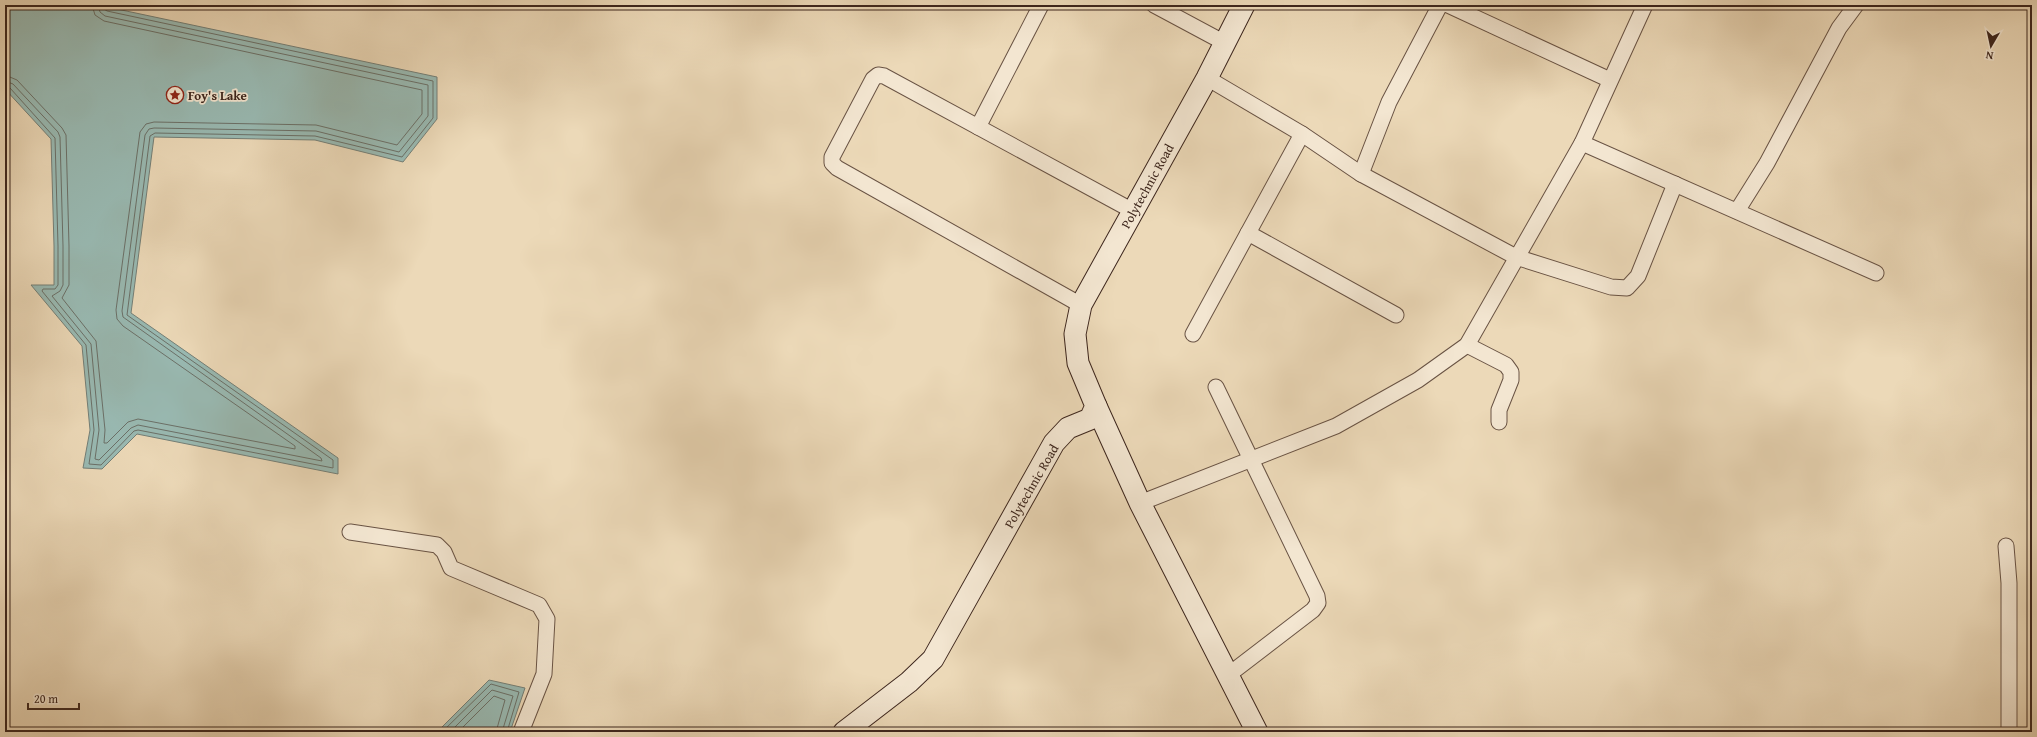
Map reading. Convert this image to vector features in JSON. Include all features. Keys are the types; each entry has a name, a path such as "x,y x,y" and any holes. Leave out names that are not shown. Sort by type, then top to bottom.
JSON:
{"street":[{"path":"978,127 1041,5"},
{"path":"1154,5 1225,43"},
{"name":"Polytechnic Road","path":"844,732 909,682 933,659 1054,443 1068,428 1090,419 1096,406 1078,363 1075,334 1081,305 1207,78 1244,5"},
{"path":"1361,174 1389,102 1440,5"},
{"path":"1448,5 1610,80"},
{"path":"1140,503 1336,426 1418,380 1467,345 1582,143 1645,5"},
{"path":"1736,211 1767,163 1839,28 1856,5"},
{"path":"1081,305 837,168 832,163 832,157 873,79 878,75 884,76 1133,211"},
{"path":"1207,78 1302,134 1361,174 1516,257 1611,287 1627,288 1638,276 1675,184"},
{"path":"1193,334 1302,134"},
{"path":"1582,143 1876,273"},
{"path":"1248,233 1396,315"},
{"path":"1467,345 1506,365 1512,372 1511,380 1499,410 1499,422"},
{"path":"1216,387 1317,596 1318,603 1313,610 1227,676"},
{"path":"1096,406 1140,503 1227,676 1257,732"},
{"path":"350,532 437,545 444,552 452,568 539,605 547,619 544,674 521,732"},
{"path":"2006,546 2009,590 2009,732"}],"water":[{"name":"Foy's Lake","path":"5,5 98,5 437,77 437,119 403,162 315,140 154,137 131,313 338,458 338,474 137,434 102,469 83,468 90,430 82,346 31,285 54,285 51,139 5,89"},
{"path":"489,680 525,688 510,732 437,732"}],"place":[{"name":"Foy's Lake","path":"175,95"}]}
